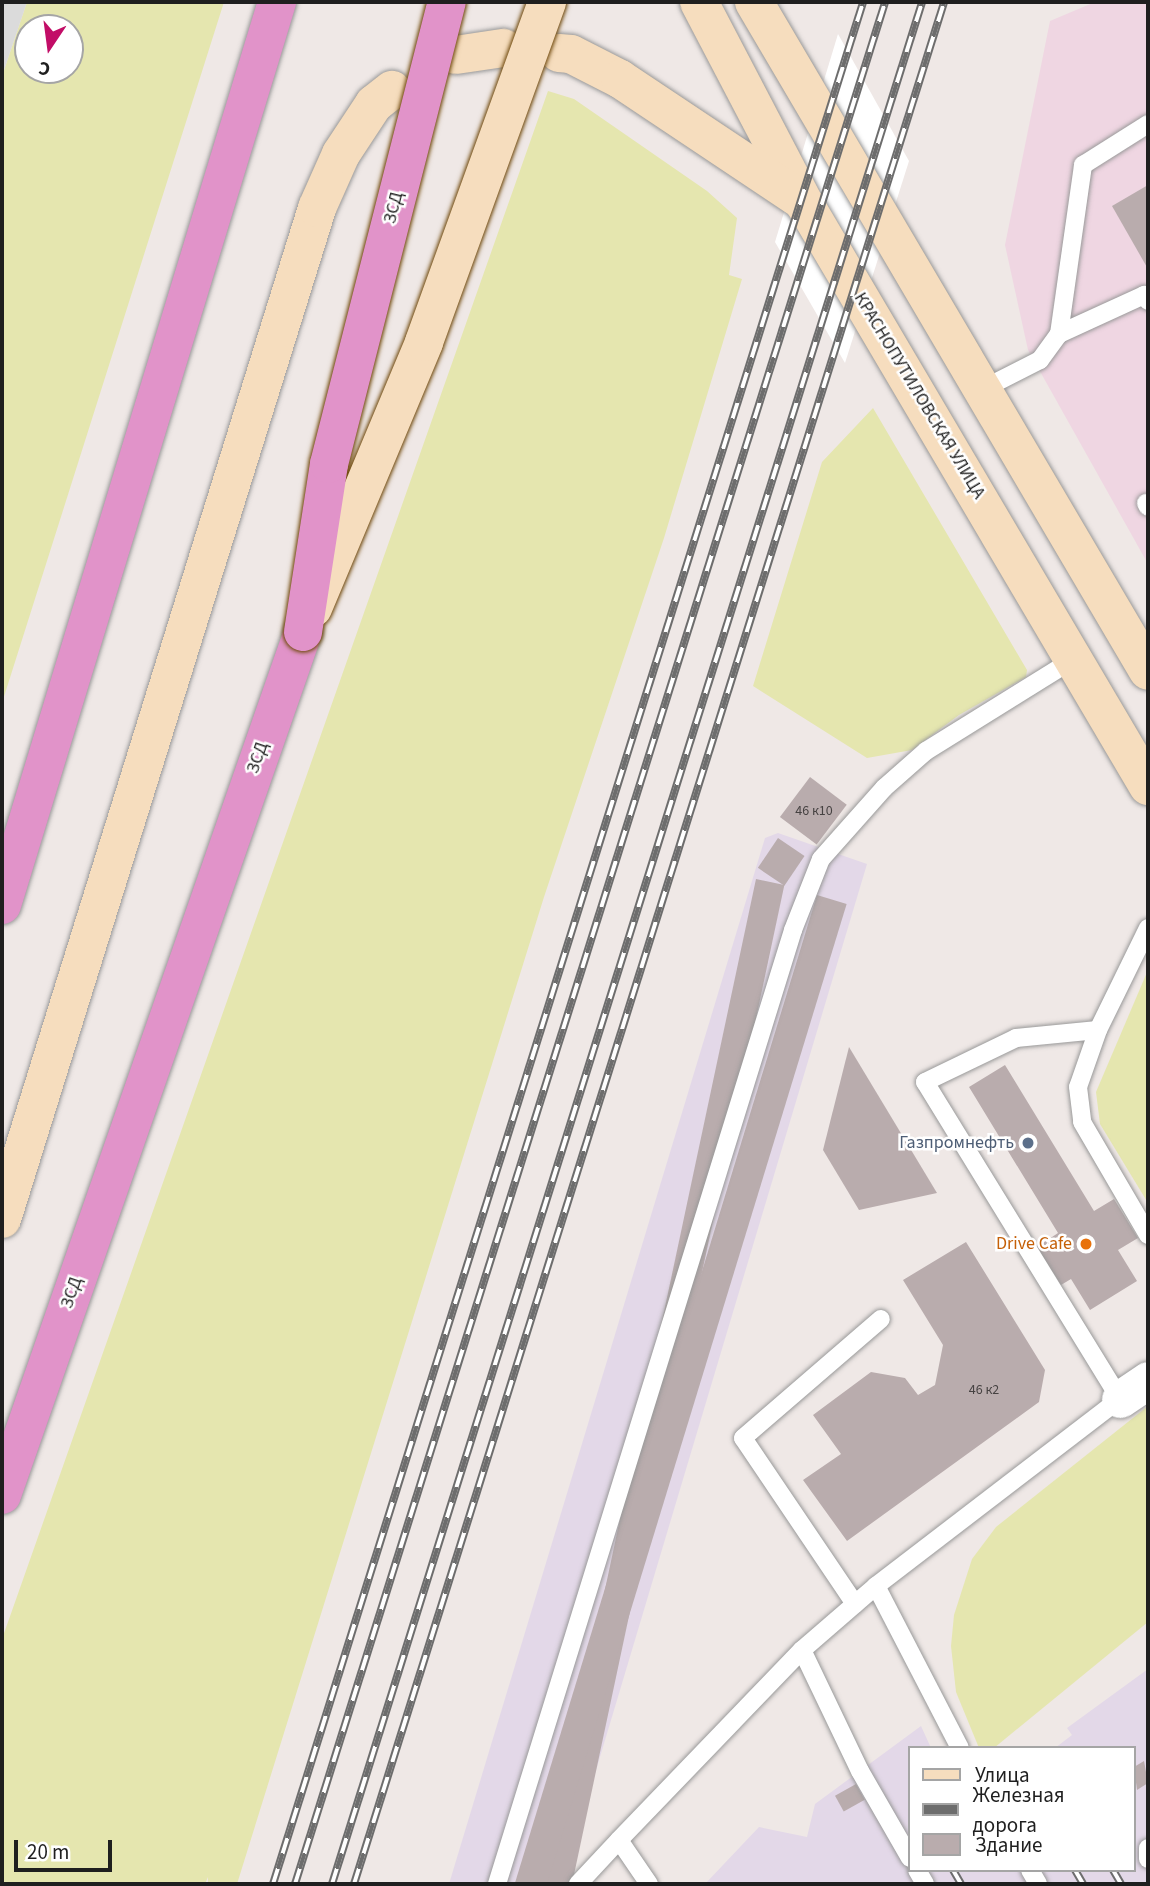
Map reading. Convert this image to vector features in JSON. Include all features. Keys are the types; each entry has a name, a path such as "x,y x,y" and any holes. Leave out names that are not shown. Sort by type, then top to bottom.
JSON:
{"highway":[{"path":"2,905 277,2"},
{"name":"ЗСД","path":"2,1494 303,632 329,464 447,2"}],"main road":[{"path":"303,632 424,342 547,2"},
{"name":"КРАСНОПУТИЛОВСКАЯ УЛИЦА","path":"699,2 804,202 1148,786"},
{"path":"754,2 914,278 1139,633 1148,671"},
{"path":"456,55 503,48"},
{"path":"559,53 571,54 620,79 804,202"},
{"path":"2,1219 290,290 341,154 374,104 392,90"}],"lane":[{"path":"1059,334 1083,165 1148,124"},
{"path":"983,389 1040,359 1059,334 1144,295 1148,301"},
{"path":"497,1884 793,930 821,859 884,788 926,751 1074,659"},
{"path":"1148,928 1098,1030 1078,1087 1082,1122 1148,1235"},
{"path":"578,1884 802,1650 876,1586 1134,1389 925,1082 1016,1038 1098,1030"},
{"path":"855,1604 743,1438 881,1318"},
{"path":"876,1586 959,1746"},
{"path":"802,1650 860,1771 908,1855"},
{"path":"619,1840 649,1884"},
{"path":"1148,1849 1148,1859"}],"shaded area":[{"path":"2,2 27,2 23,14 14,14 14,40 2,76"},
{"path":"1095,2 1148,2 1148,564 1028,350 1005,245 1050,21"},
{"path":"778,833 867,864 562,1884 449,1884 765,838"},
{"path":"1148,1669 1148,1884 705,1884 759,1827 807,1837 815,1804 921,1726 930,1746 908,1746 908,1872 1136,1872 1136,1746 1058,1746 1072,1735 1067,1728"}],"green space":[{"path":"27,2 224,2 2,703 2,76 14,40 14,84 84,84 84,14 23,14"},
{"path":"548,91 574,99 707,191 737,218 729,275 742,279 664,538 544,897 237,1884 208,1884 208,1877 205,1884 2,1884 2,1639"},
{"path":"873,408 1027,670 1026,677 959,715 912,750 867,758 753,686 822,462"},
{"path":"1148,970 1148,1203 1100,1124 1096,1092"},
{"path":"1148,1406 1148,1622 996,1746 978,1746 956,1692 951,1646 954,1615 972,1559 996,1527"}],"pier":[{"path":"838,34 909,161 845,363 775,242"}],"building":[{"path":"1148,185 1148,269 1112,206"},
{"path":"810,777 847,805 817,845 780,817"},
{"path":"778,838 805,856 784,886 758,868"},
{"path":"756,879 784,885 572,1884 542,1884"},
{"path":"817,895 847,904 547,1884 515,1884"},
{"path":"849,1047 937,1193 859,1210 823,1150"},
{"name":"Газпромнефть","path":"1005,1065 1094,1211 1114,1199 1138,1238 1118,1250 1137,1281 1090,1310 1071,1279 1061,1285 1037,1247 1058,1233 969,1087"},
{"path":"966,1242 1045,1370 1039,1402 847,1541 803,1480 841,1454 813,1415 871,1372 905,1378 918,1395 935,1385 943,1345 903,1280"},
{"path":"1144,1761 1148,1783 1137,1790 1136,1782 1136,1766"},
{"path":"856,1784 865,1800 844,1811 835,1796"}],"railway":[{"path":"273,1884 863,2"},
{"path":"295,1884 885,2"},
{"path":"332,1884 922,2"},
{"path":"354,1884 944,2"},
{"path":"954,1872 961,1884"},
{"path":"1076,1872 1083,1884"},
{"path":"1114,1872 1121,1884"}],"place":[{"name":"Газпромнефть","path":"1028,1143"},
{"name":"Drive Cafe","path":"1086,1244"}]}
